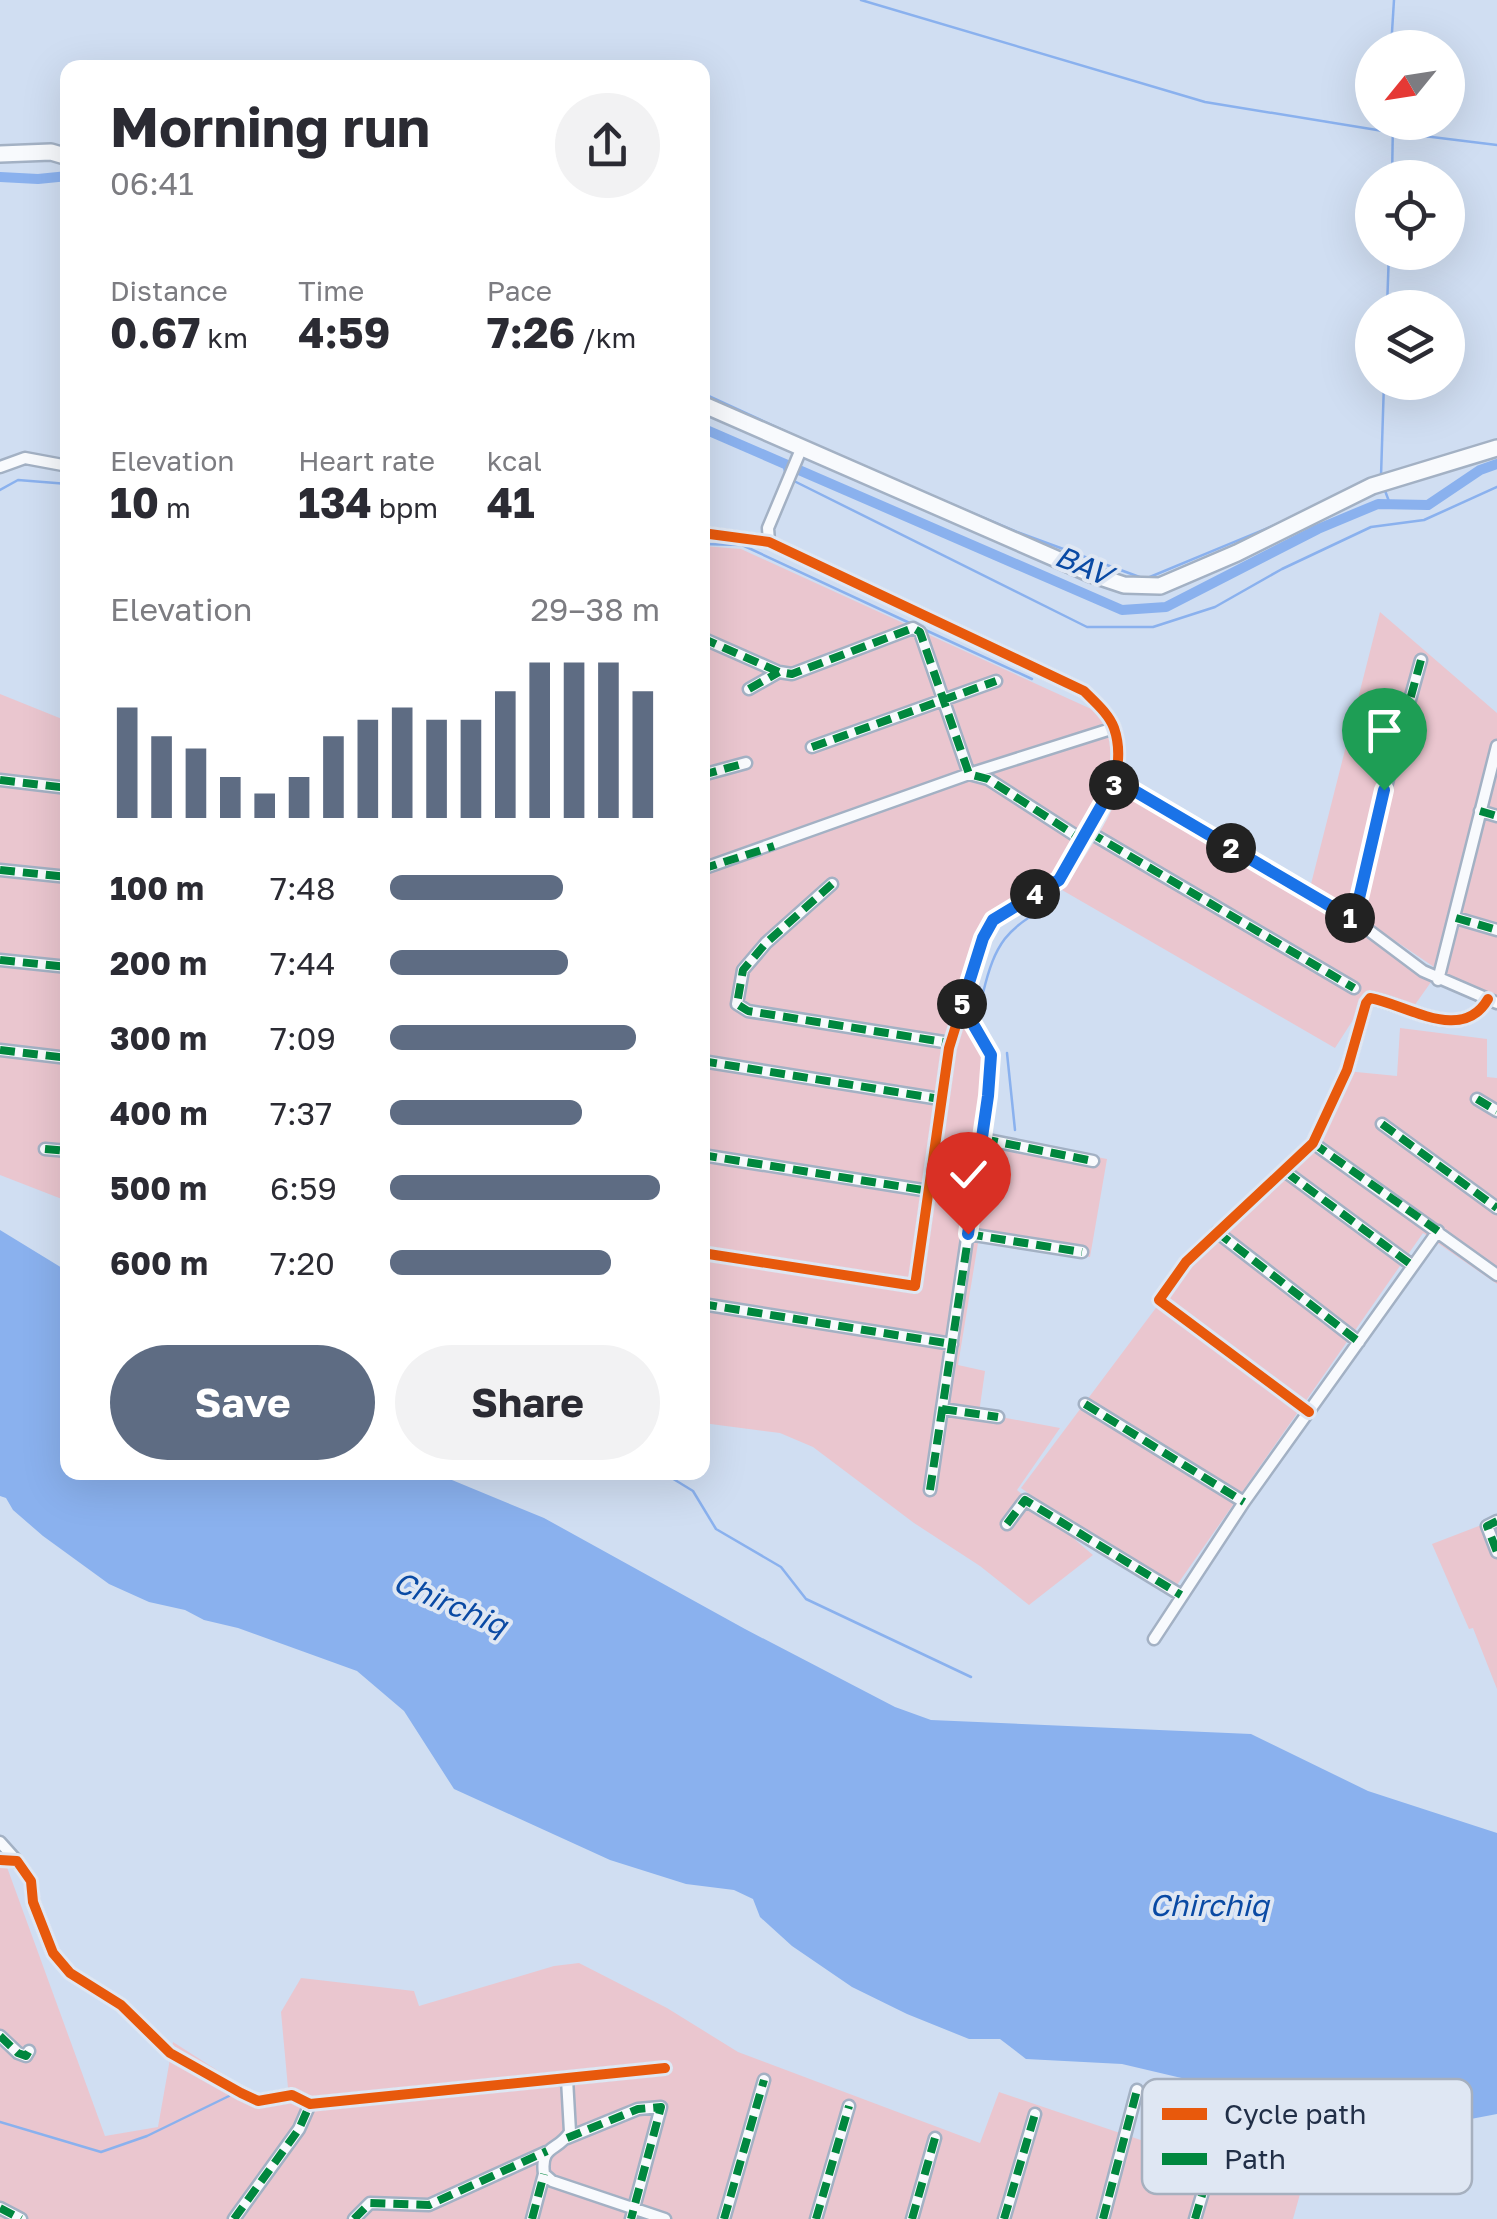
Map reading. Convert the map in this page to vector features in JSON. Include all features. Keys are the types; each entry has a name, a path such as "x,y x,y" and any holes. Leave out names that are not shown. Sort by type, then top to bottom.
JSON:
{"street":[{"path":"0,154 60,154"},
{"path":"710,408 800,452 1091,574 1143,588 1160,586 1238,553 1372,486 1497,448"},
{"path":"769,542 768,528 800,452"},
{"path":"0,467 25,458 60,465"},
{"path":"710,533 769,542 1084,691 1114,728 1118,759 1116,780 1059,880 993,920 983,938 950,1043 913,1288 710,1253"},
{"path":"710,642 792,674 913,628 921,614"},
{"path":"913,628 920,632 968,774"},
{"path":"1354,920 1384,790 1421,660"},
{"path":"749,690 779,672"},
{"path":"812,747 996,681"},
{"path":"710,866 968,774 1114,728"},
{"path":"1438,980 1497,746"},
{"path":"710,773 746,763"},
{"path":"968,774 988,779 1354,988"},
{"path":"0,780 60,787"},
{"path":"1116,780 1354,920 1438,980 1493,1001 1470,1020 1456,1022 1370,998 1347,1070 1313,1144 1186,1262 1159,1300 1309,1412"},
{"path":"1480,811 1497,816"},
{"path":"0,870 60,876"},
{"path":"832,884 766,943 743,970 737,1004 748,1011 950,1043"},
{"path":"1456,918 1497,930"},
{"path":"0,960 60,967"},
{"path":"930,1490 991,1055 962,1005"},
{"path":"0,1050 60,1057"},
{"path":"710,1062 940,1099"},
{"path":"1477,1099 1497,1111"},
{"path":"1382,1124 1497,1208"},
{"path":"982,1139 1093,1161"},
{"path":"1313,1144 1497,1275"},
{"path":"45,1149 60,1150"},
{"path":"710,1156 929,1191"},
{"path":"1286,1172 1414,1266"},
{"path":"1154,1638 1244,1502 1438,1231"},
{"path":"1217,1232 1359,1342"},
{"path":"968,1234 1082,1252"},
{"path":"710,1305 952,1344"},
{"path":"1084,1404 1244,1502"},
{"path":"942,1409 998,1417"},
{"path":"1008,1524 1025,1500 1181,1596"},
{"path":"1497,1521 1487,1526 1497,1552"},
{"path":"0,1842 30,1881 33,1902 53,1953 70,1973 121,2006 170,2053 258,2101 292,2095 310,2104 665,2068"},
{"path":"0,1860 17,1861"},
{"path":"0,2036 18,2053 26,2056 29,2051"},
{"path":"566,2138 570,2132 567,2079"},
{"path":"724,2219 764,2080"},
{"path":"1103,2219 1137,2090"},
{"path":"234,2219 299,2129 310,2104"},
{"path":"816,2219 849,2106"},
{"path":"354,2219 370,2202 429,2206 547,2152 566,2138 638,2109 661,2107 632,2214"},
{"path":"1004,2219 1035,2114"},
{"path":"912,2219 935,2138"},
{"path":"532,2219 544,2174 542,2159 547,2152"},
{"path":"544,2174 552,2181 632,2214 665,2219"},
{"path":"1196,2219 1203,2194"},
{"path":"0,2208 21,2219"}],"shaded area":[{"path":"710,547 741,549 1100,713 1110,732 1113,762 1109,789 1060,870 989,916 976,941 963,1007 988,1055 985,1135 1107,1159 1090,1257 979,1237 958,1365 985,1371 979,1413 1060,1428 1017,1490 1093,1555 1029,1605 813,1447 780,1433 710,1424"},
{"path":"1380,612 1497,713 1497,996 1440,971 1311,884"},
{"path":"0,694 60,718 60,1198 0,1175"},
{"path":"1122,789 1362,930 1431,982 1407,1016 1367,998 1335,1048 1062,890"},
{"path":"1400,1028 1487,1039 1487,1077 1497,1078 1497,1284 1423,1233 1170,1595 1021,1488 1212,1233 1310,1147 1346,1071 1397,1076"},
{"path":"1497,1519 1497,1689 1473,1628 1469,1629 1432,1544"},
{"path":"0,1848 105,2136 158,2127 173,2042 256,2095 288,2088 281,2012 301,1978 414,1991 419,2006 554,1966 579,1963 667,2008 738,2052 980,2143 999,2092 1142,2140 1142,2194 1300,2194 1293,2219 0,2219"}],"water":[{"name":"Chirchiq","path":"0,1230 60,1267 60,1480 452,1480 544,1518 745,1629 895,1707 931,1720 1251,1734 1368,1791 1497,1833 1497,2114 1472,2119 1472,2079 1186,2079 1122,2064 1026,2059 1000,2039 969,2039 907,2014 852,1987 792,1946 760,1917 753,1899 734,1890 686,1884 610,1860 454,1789 404,1711 357,1671 238,1628 204,1620 185,1610 149,1602 109,1584 43,1536 0,1496"}],"waterway":[{"path":"861,0 1205,102 1497,145"},
{"path":"1392,30 1394,0"},
{"path":"1392,160 1393,140"},
{"name":"BAV","path":"0,177 60,177"},
{"path":"1388,270 1388,290"},
{"path":"710,397 824,449"},
{"path":"1381,476 1383,400"},
{"name":"BAV","path":"710,431 1122,610 1166,607 1318,529 1378,504 1428,505 1480,470 1497,464"},
{"path":"783,463 786,476"},
{"path":"0,490 18,480 60,483"},
{"path":"792,480 1087,627 1153,627 1215,607 1282,569 1371,527 1424,520 1497,487"},
{"path":"909,486 1017,532 1145,579 1287,520"},
{"path":"1384,488 1390,504"},
{"path":"710,544 742,545 914,625"},
{"path":"921,628 1032,679"},
{"path":"983,993 992,962 1005,939 1013,929 1053,904"},
{"path":"1007,1053 1015,1130"},
{"path":"675,1480 693,1491 716,1529 781,1567 806,1599 971,1677"},
{"path":"0,2122 101,2152 147,2136 229,2096"}],"marked path":[{"path":"710,642 792,674 913,628 920,632 969,774 988,779 1084,841"},
{"path":"1355,920 1421,660"},
{"path":"749,689 779,672"},
{"path":"812,747 996,681"},
{"path":"710,773 746,763"},
{"path":"0,780 60,787"},
{"path":"1480,811 1497,816"},
{"path":"1089,832 1354,988"},
{"path":"710,866 774,846"},
{"path":"0,870 60,876"},
{"path":"832,884 766,943 743,970 737,1004 748,1011 950,1043"},
{"path":"1456,918 1497,930"},
{"path":"0,960 60,966"},
{"path":"0,1050 60,1057"},
{"path":"930,1490 983,1139 991,1055"},
{"path":"710,1062 940,1099"},
{"path":"1477,1099 1497,1111"},
{"path":"1382,1124 1497,1208"},
{"path":"983,1139 1093,1161"},
{"path":"1313,1143 1438,1231"},
{"path":"45,1149 60,1150"},
{"path":"710,1156 929,1191"},
{"path":"1286,1172 1413,1266"},
{"path":"1217,1232 1359,1342"},
{"path":"968,1234 1082,1252"},
{"path":"710,1305 952,1344"},
{"path":"1085,1404 1244,1502"},
{"path":"942,1409 998,1417"},
{"path":"1007,1524 1025,1500 1181,1595"},
{"path":"1497,1521 1487,1526 1497,1552"},
{"path":"0,2036 18,2053 26,2056 29,2051"},
{"path":"724,2219 764,2080"},
{"path":"1103,2219 1137,2090"},
{"path":"234,2219 299,2129 310,2104"},
{"path":"816,2219 849,2106"},
{"path":"567,2138 638,2109 661,2107 631,2219"},
{"path":"1004,2219 1035,2114"},
{"path":"912,2219 935,2138"},
{"path":"354,2219 370,2203 429,2205 547,2151"},
{"path":"532,2219 544,2174"},
{"path":"1195,2219 1202,2194"},
{"path":"0,2208 21,2219"}],"cycle path":[{"path":"710,534 769,542 1084,691 1109,718 1118,747 1113,786 1065,873 993,920 983,938 949,1048 915,1286 710,1254"},
{"path":"1309,1412 1159,1300 1186,1262 1313,1143 1347,1070 1370,998 1449,1020 1464,1019 1488,999"},
{"path":"0,1860 17,1861 31,1881 33,1902 53,1953 70,1973 121,2005 170,2053 258,2101 292,2095 310,2104 665,2068"}],"route":[{"path":"968,1234 991,1055 962,1005 983,938 993,920 1065,873 1116,780 1354,920 1384,790"}]}
